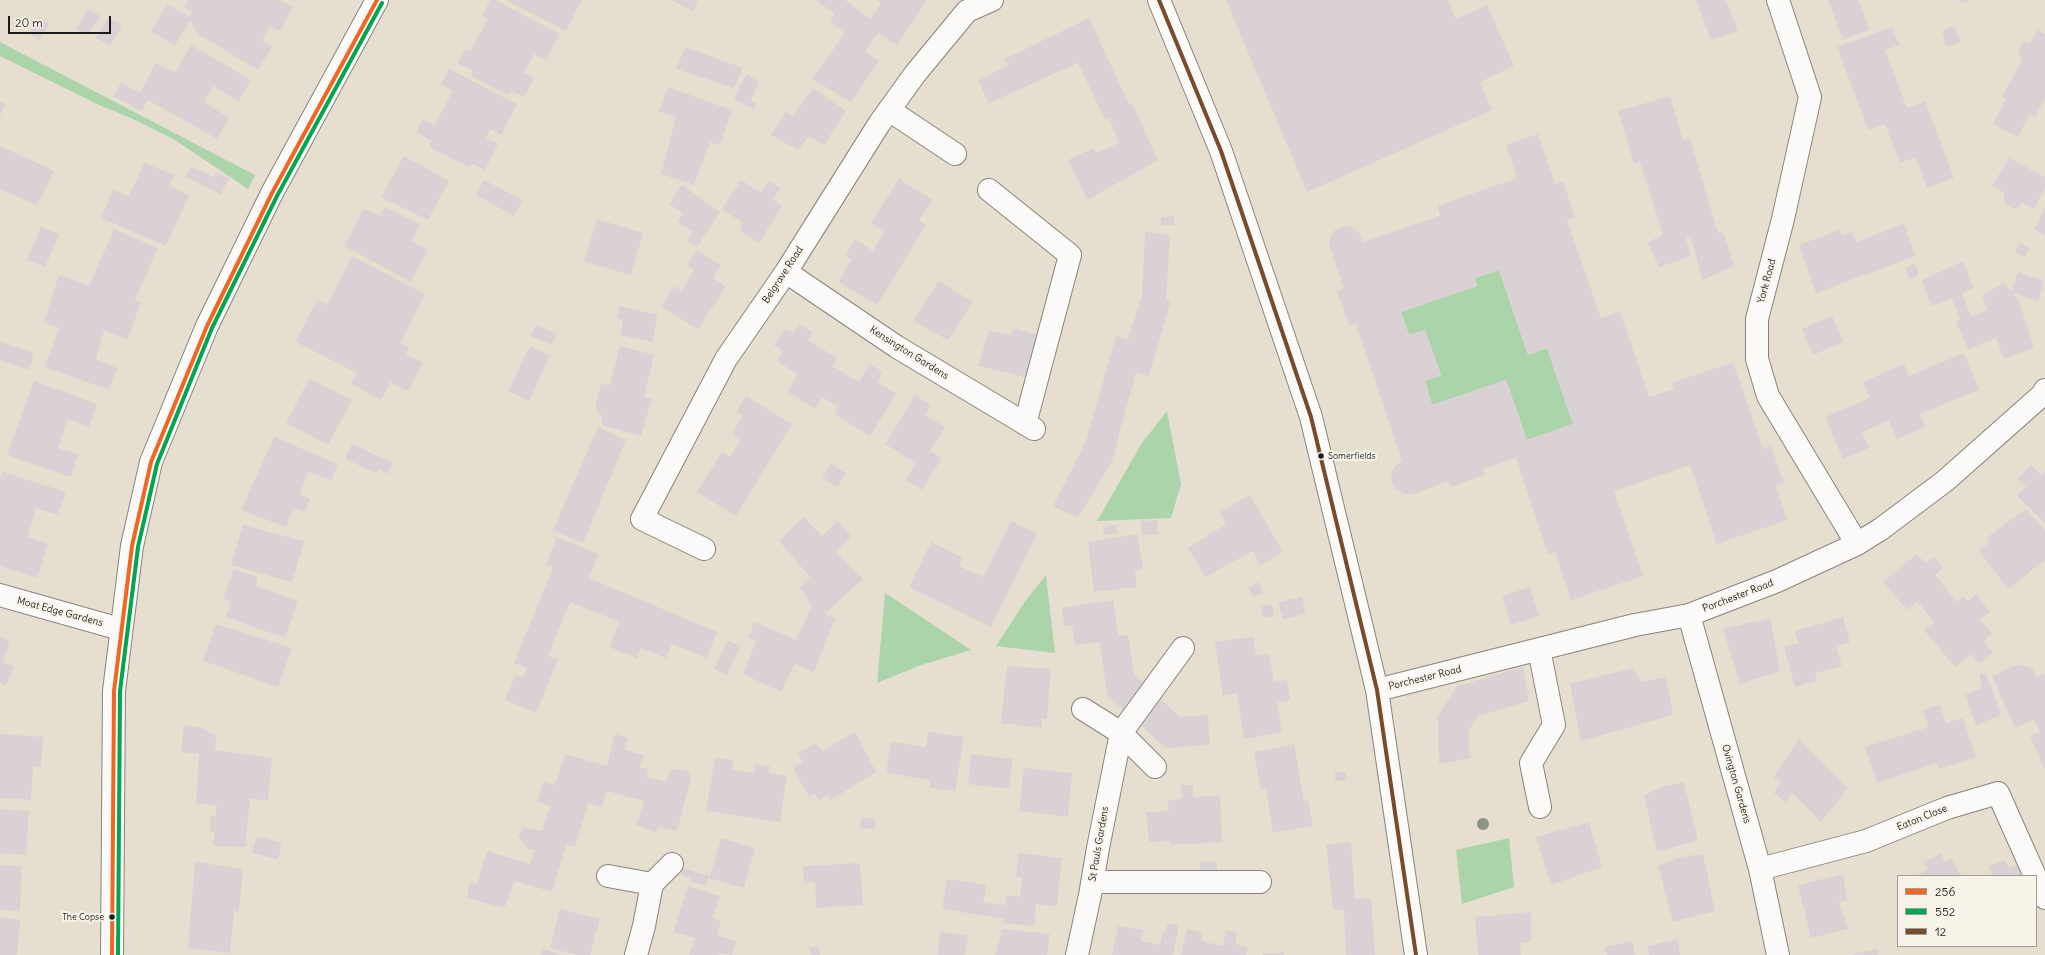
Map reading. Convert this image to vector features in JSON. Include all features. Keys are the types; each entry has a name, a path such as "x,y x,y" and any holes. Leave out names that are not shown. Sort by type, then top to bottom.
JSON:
{"street":[{"path":"112,955 114,691 120,629 132,546 151,462 207,326 272,193 377,0"},
{"name":"Belgrave Road","path":"704,549 642,519 726,359 786,272 889,110 964,6 992,0"},
{"path":"1159,0 1221,151 1312,417 1377,690 1416,955"},
{"name":"York Road","path":"1778,0 1810,97 1783,219 1757,319 1757,359 1768,396 1857,544"},
{"path":"889,110 955,154"},
{"name":"Kensington Gardens","path":"786,272 897,347 1030,427 1070,255 990,190"},
{"name":"Porchester Road","path":"1377,690 1635,625 1689,615 1777,581 1857,544 1881,529 1944,481 2044,395"},
{"name":"Moat Edge Gardens","path":"0,595 120,629"},
{"name":"Ovington Gardens","path":"1689,615 1760,869 1778,955"},
{"path":"1121,733 1183,648"},
{"path":"1539,649 1554,725 1531,763 1540,807"},
{"path":"1084,709 1121,733 1155,767"},
{"name":"St Pauls Gardens","path":"1077,955 1093,882 1121,733"},
{"name":"Eaton Close","path":"1760,869 1866,841 1946,808 1998,793 2035,875"},
{"path":"636,955 644,926 652,884 672,864"},
{"path":"608,876 652,884"},
{"name":"Eaton Close","path":"2037,879 2045,898"},
{"path":"1093,882 1260,882"}],"green space":[{"path":"0,42 255,175 248,189 175,140 131,118 99,105 0,56"},
{"path":"1499,270 1528,355 1547,348 1573,424 1527,440 1506,380 1432,405 1425,381 1441,375 1425,330 1409,335 1401,312 1477,286 1475,278"},
{"path":"1167,411 1181,484 1171,518 1097,521 1142,443"},
{"path":"1046,575 1055,653 996,646 1026,600"},
{"path":"885,593 971,650 921,665 877,683"},
{"path":"1509,838 1514,887 1462,904 1456,850"}],"building":[{"path":"188,0 280,0 293,7 280,31 270,26 262,41 272,47 258,70 198,34 190,21 175,45 151,31 167,4 189,17 193,11 184,8"},
{"path":"490,0 495,0 560,34 546,60 534,54 524,73 534,78 524,97 512,91 508,95 471,76 473,71 457,63 465,49 470,52 488,19 482,16"},
{"path":"505,0 582,0 566,31"},
{"path":"671,0 698,0 693,11"},
{"path":"816,0 845,0 870,19 881,4 876,0 927,0 897,45 878,33 865,52 879,61 851,102 812,79 845,33 830,21 835,14"},
{"path":"1226,0 1448,0 1456,19 1487,5 1514,66 1480,82 1492,110 1307,192"},
{"path":"1696,0 1726,0 1738,31 1711,40"},
{"path":"1828,0 1859,0 1869,30 1843,40"},
{"path":"1960,0 1972,0 1961,4"},
{"path":"88,9 100,16 88,35 76,29"},
{"path":"108,17 122,26 110,46 96,38"},
{"path":"37,18 49,24 40,40 29,34"},
{"path":"1089,18 1129,104 1132,103 1158,160 1087,200 1068,160 1093,148 1096,153 1119,143 1109,118 1105,120 1078,63 989,103 978,81 1008,65 1005,59"},
{"path":"1954,26 1961,42 1946,47 1942,31"},
{"path":"1892,27 1899,45 1885,50 1907,108 1925,101 1954,178 1927,188 1916,157 1900,163 1885,124 1868,130 1837,47"},
{"path":"2038,30 2045,34 2045,99 2035,117 2030,114 2018,137 1993,124 2006,99 2002,97 2023,58 2017,54 2024,41 2030,44"},
{"path":"191,45 251,80 239,101 213,86 204,102 229,118 217,139 148,100 141,111 113,96 121,83 140,93 156,63 175,73"},
{"path":"685,47 743,68 734,88 676,69"},
{"path":"449,69 517,104 501,135 491,129 486,138 498,144 485,170 471,163 469,167 429,147 432,141 416,132 423,119 434,125 453,91 441,84"},
{"path":"746,74 759,82 751,101 756,103 754,110 734,99"},
{"path":"668,87 732,110 720,145 710,142 694,185 661,174 676,117 659,112"},
{"path":"813,88 846,111 824,145 809,136 798,150 771,135 786,111 793,116"},
{"path":"1670,96 1683,141 1690,139 1718,233 1723,231 1734,266 1702,280 1691,236 1686,238 1691,256 1659,267 1648,242 1663,235 1640,162 1634,164 1618,111"},
{"path":"0,101 5,103 0,116"},
{"path":"1538,134 1555,184 1563,181 1575,217 1567,220 1601,318 1620,311 1649,397 1674,389 1672,383 1733,362 1763,449 1771,446 1784,483 1776,486 1787,520 1717,544 1690,465 1614,491 1643,576 1571,600 1555,552 1548,554 1516,458 1483,469 1485,475 1450,487 1449,481 1414,494 1405,494 1397,490 1392,483 1391,474 1395,466 1402,461 1356,324 1349,326 1337,291 1344,288 1329,244 1330,236 1336,229 1345,226 1353,228 1360,234 1363,242 1440,216 1437,206 1517,178 1506,145","holes":["1499,270 1528,355 1547,348 1573,424 1527,440 1506,380 1432,405 1425,381 1441,376 1425,330 1409,335 1401,312 1477,286 1475,278"]},
{"path":"0,146 54,171 37,205 0,189"},
{"path":"404,156 449,181 428,220 381,197"},
{"path":"2009,158 2045,177 2045,188 2034,209 2021,202 2020,206 2015,209 2006,205 2003,199 2005,193 1992,186"},
{"path":"144,163 174,175 169,186 189,195 166,246 101,218 113,190 129,196"},
{"path":"191,167 214,177 216,172 229,178 221,194 186,177"},
{"path":"899,179 933,200 919,220 926,225 877,305 839,282 851,260 845,256 855,239 873,251 884,232 871,223"},
{"path":"484,180 523,200 514,216 476,195"},
{"path":"741,180 761,193 769,181 780,188 773,200 782,206 759,243 739,230 743,223 722,209"},
{"path":"682,185 720,212 697,247 687,241 693,231 677,222 683,213 669,204"},
{"path":"385,207 420,225 412,241 428,250 411,282 344,246 364,209 380,216"},
{"path":"2045,208 2045,235 2034,230"},
{"path":"1174,216 1174,225 1161,225 1161,217"},
{"path":"597,219 643,233 631,275 584,261"},
{"path":"1904,224 1915,256 1816,293 1799,245 1839,230 1842,236 1852,232 1856,242"},
{"path":"41,227 59,234 45,267 27,260"},
{"path":"114,229 158,248 135,300 141,302 128,339 104,331 96,360 117,368 109,390 45,367 59,328 44,322 59,275 89,286"},
{"path":"1145,232 1170,235 1166,300 1171,301 1149,376 1136,372 1112,461 1078,518 1053,506 1086,441 1116,336 1128,339 1142,296"},
{"path":"2019,243 2029,247 2025,257 2015,252"},
{"path":"697,250 721,266 713,278 726,287 698,329 661,307 674,286 681,291 694,270 686,265"},
{"path":"352,256 425,294 400,343 409,347 406,354 423,363 408,391 390,382 381,400 351,384 357,373 296,342 317,300 327,305"},
{"path":"1963,261 1974,288 1962,293 1971,317 1987,310 1982,295 2004,283 2019,301 2034,348 2004,359 1996,338 1968,349 1956,322 1960,319 1952,299 1931,306 1922,280"},
{"path":"1915,263 1919,275 1910,279 1905,268"},
{"path":"2018,272 2044,281 2038,301 2011,292"},
{"path":"939,281 973,302 948,340 913,321"},
{"path":"620,306 658,315 652,342 620,335 623,320 617,318"},
{"path":"1832,316 1843,342 1813,355 1802,329"},
{"path":"799,324 812,332 808,340 837,358 832,366 859,382 870,364 883,372 877,382 896,394 870,436 834,414 838,407 822,397 815,409 787,391 798,375 777,361 783,351 774,345 785,329 793,333"},
{"path":"536,325 557,334 551,345 531,336"},
{"path":"1014,328 1037,335 1026,377 978,366 989,330 1011,335"},
{"path":"0,342 34,353 29,370 0,360"},
{"path":"530,346 550,356 529,401 508,391"},
{"path":"620,346 654,355 644,397 652,398 641,436 602,425 602,417 595,407 601,384 610,385"},
{"path":"1964,353 1979,390 1920,414 1926,427 1896,439 1889,420 1862,432 1869,448 1843,459 1825,417 1870,398 1863,382 1904,364 1909,376"},
{"path":"309,379 352,400 328,445 286,423"},
{"path":"34,381 97,404 89,427 68,419 58,448 78,454 71,477 7,455"},
{"path":"915,395 931,405 925,415 945,427 930,451 942,458 922,490 906,480 916,463 885,444"},
{"path":"746,396 792,424 736,516 697,492 722,452 730,457 740,441 732,433 743,416 736,412"},
{"path":"598,427 626,440 583,543 553,530"},
{"path":"274,437 338,464 331,480 308,472 300,494 310,499 305,512 293,508 286,527 241,510"},
{"path":"352,444 393,463 388,474 379,469 376,473 345,459"},
{"path":"831,464 846,473 837,487 822,478"},
{"path":"2031,465 2041,475 2045,471 2045,523 2017,496 2026,487 2018,479"},
{"path":"3,472 66,492 58,515 36,508 28,537 48,544 37,578 0,566 0,479"},
{"path":"1250,495 1283,552 1260,566 1253,551 1205,577 1188,548 1226,524 1220,512"},
{"path":"2026,509 2045,530 2045,560 2008,589 1979,551 1989,543 1986,538"},
{"path":"804,517 822,536 837,521 852,536 836,552 863,579 824,614 835,619 814,672 795,664 781,692 743,674 756,641 749,637 754,622 796,640 812,606 800,587 810,577 779,541"},
{"path":"1157,520 1158,534 1142,536 1141,521"},
{"path":"1011,521 1037,534 991,627 909,587 931,542 963,558 959,566 983,577"},
{"path":"243,525 304,541 292,582 231,565"},
{"path":"1116,525 1117,533 1104,535 1103,527"},
{"path":"1137,534 1143,568 1135,570 1137,587 1094,592 1088,542"},
{"path":"557,537 599,554 589,578 717,632 707,658 672,644 666,658 641,648 637,658 609,647 619,622 570,602 548,656 558,660 536,713 505,700 516,674 523,678 527,668 514,663 553,567 546,564"},
{"path":"1917,554 1926,564 1934,557 1943,568 1935,575 1957,602 1963,597 1968,601 1976,594 1990,612 1980,619 1992,634 1984,641 1993,652 1979,663 1971,654 1955,667 1924,630 1934,622 1917,601 1907,610 1883,582"},
{"path":"234,569 258,577 256,586 298,601 285,638 226,617 231,601 223,599"},
{"path":"1259,582 1263,594 1253,597 1248,587"},
{"path":"1530,587 1539,616 1511,625 1502,596"},
{"path":"1302,597 1306,614 1283,619 1278,602"},
{"path":"1113,600 1118,636 1128,635 1134,674 1180,717 1208,715 1210,745 1166,748 1107,695 1100,642 1075,645 1072,625 1064,626 1062,608"},
{"path":"1272,604 1274,616 1263,618 1261,606"},
{"path":"1843,617 1850,642 1836,646 1842,666 1815,673 1817,681 1795,687 1784,647 1798,643 1795,631"},
{"path":"1770,618 1780,671 1740,684 1723,629"},
{"path":"216,624 292,648 278,687 203,661"},
{"path":"0,637 10,641 3,663 14,666 6,686 0,683"},
{"path":"1253,637 1256,655 1269,654 1274,681 1287,680 1290,700 1277,703 1282,732 1244,739 1237,693 1223,696 1215,642"},
{"path":"728,641 740,646 727,675 714,669"},
{"path":"2019,664 2033,669 2036,677 2045,674 2045,770 2030,736 2040,732 2034,719 2015,728 1992,676"},
{"path":"1007,666 1051,669 1047,719 1042,719 1041,728 1001,723"},
{"path":"1523,667 1529,701 1478,716 1468,732 1470,758 1439,764 1438,716 1457,686"},
{"path":"1633,668 1641,682 1666,677 1673,715 1581,741 1570,684"},
{"path":"1986,673 2001,715 1976,725 1965,695 1981,689 1980,674"},
{"path":"1940,705 1946,723 1963,718 1976,757 1939,769 1937,763 1877,783 1865,747 1928,727 1923,710"},
{"path":"184,725 202,728 216,736 215,750 272,758 268,800 250,799 245,847 213,846 215,832 210,831 210,817 215,816 217,805 196,804 199,754 181,752"},
{"path":"855,732 876,772 831,800 829,795 819,800 814,793 809,797 793,768 803,761 797,754 816,743 822,751"},
{"path":"928,732 964,737 955,791 930,788 930,780 886,773 891,742 926,747"},
{"path":"0,734 43,737 41,767 33,767 31,800 0,798"},
{"path":"615,734 628,738 625,750 644,755 640,768 648,769 646,777 666,782 669,773 675,769 688,771 691,778 677,831 659,827 656,832 636,825 644,801 607,791 602,807 588,803 575,847 566,845 552,892 515,881 504,908 467,898 470,883 477,885 487,851 530,864 535,850 528,849 518,837 523,827 542,831 550,806 537,802 543,782 555,785 565,754 607,766"},
{"path":"1799,739 1848,788 1821,822 1792,793 1786,802 1774,793 1781,782 1773,778"},
{"path":"1294,744 1304,801 1308,801 1313,826 1273,833 1266,789 1261,790 1254,752"},
{"path":"971,754 1013,759 1009,789 968,784"},
{"path":"715,758 733,760 732,770 754,773 755,764 770,766 769,773 787,776 780,822 706,811"},
{"path":"1024,768 1072,773 1068,817 1019,811"},
{"path":"1335,772 1346,772 1347,780 1335,781"},
{"path":"1684,782 1698,840 1657,852 1644,795 1662,787"},
{"path":"1181,785 1193,785 1193,797 1220,795 1222,842 1171,845 1171,841 1149,842 1146,812 1169,811 1168,800 1182,799"},
{"path":"0,809 29,811 26,855 0,853"},
{"path":"861,817 875,819 874,829 860,828"},
{"path":"1589,822 1602,867 1551,885 1536,837"},
{"path":"257,836 282,843 278,860 252,853"},
{"path":"721,838 755,848 744,888 708,878 706,886 690,881 691,878 681,875 683,868 710,876"},
{"path":"1351,842 1355,899 1371,898 1375,955 1346,955 1344,910 1333,910 1326,844"},
{"path":"1019,853 1062,858 1057,906 1036,904 1034,926 1003,923 1004,919 942,909 947,879 987,885 983,903 1005,905 1007,895 1020,897 1022,878 1016,877"},
{"path":"1703,854 1715,911 1673,922 1658,866 1681,857"},
{"path":"1941,854 1945,862 1952,858 1960,875 1917,875 1928,870 1924,862"},
{"path":"2005,860 2009,868 2017,865 2021,875 1993,875 1989,866"},
{"path":"1217,861 1217,874 1200,875 1200,862"},
{"path":"195,862 243,869 239,912 234,911 230,953 188,948"},
{"path":"860,863 863,905 816,908 815,882 804,883 803,866"},
{"path":"0,865 22,866 20,911 0,910"},
{"path":"1843,874 1847,900 1839,902 1847,926 1851,928 1811,938 1798,885"},
{"path":"688,886 720,896 712,918 721,921 717,935 736,941 732,955 720,953 719,955 689,955 695,938 673,932"},
{"path":"560,909 600,919 590,955 577,955 550,948"},
{"path":"1531,912 1531,942 1520,943 1521,955 1478,955 1475,917"},
{"path":"0,917 20,920 17,955 0,955"},
{"path":"1167,923 1179,925 1173,955 1112,955 1118,926 1144,930 1141,941 1160,945 1163,932 1166,932"},
{"path":"1002,929 1050,934 1047,955 995,955"},
{"path":"1187,929 1203,933 1201,941 1223,946 1226,930 1237,933 1235,944 1248,947 1246,955 1181,955"},
{"path":"940,932 968,935 965,955 938,955"},
{"path":"1678,939 1680,955 1649,955 1648,946"},
{"path":"1632,941 1635,955 1607,955 1605,947"},
{"path":"818,946 820,955 811,955 809,948"},
{"path":"542,948 561,955 541,955"},
{"path":"1877,949 1878,955 1853,955 1853,954"},
{"path":"1284,952 1284,955 1263,955 1263,954"}],"transit line":[{"name":"256","path":"112,955 114,691 132,546 151,462 207,326 272,193 377,0"},
{"name":"12","path":"1159,0 1221,151 1311,417 1377,690 1416,955"},
{"name":"552","path":"118,955 120,691 138,547 157,464 212,328 277,196 382,3"}],"place":[{"name":"Somerfields","path":"1321,456"},
{"name":"The Copse","path":"112,917"}]}
